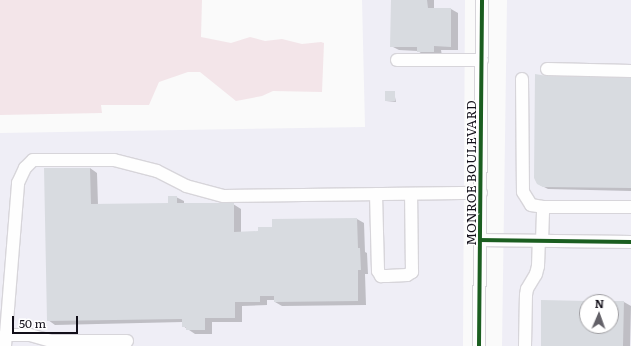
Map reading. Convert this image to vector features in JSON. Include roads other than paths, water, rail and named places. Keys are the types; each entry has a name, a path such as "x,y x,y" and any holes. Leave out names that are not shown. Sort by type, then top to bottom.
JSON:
{"street":[{"name":"MONROE BOULEVARD","path":"479,346 482,0"},
{"path":"397,60 482,60"},
{"path":"547,69 631,71"},
{"path":"522,79 523,192 531,205 631,207"},
{"path":"127,341 51,341 30,336 5,341 18,183 25,168 33,160 114,160 157,171 186,186 224,196 481,193"},
{"path":"376,194 378,271 382,276 387,276 407,275 412,272 412,194"},
{"path":"526,346 526,295 527,289 537,270 541,241 543,206"},
{"path":"480,240 631,242"}]}
